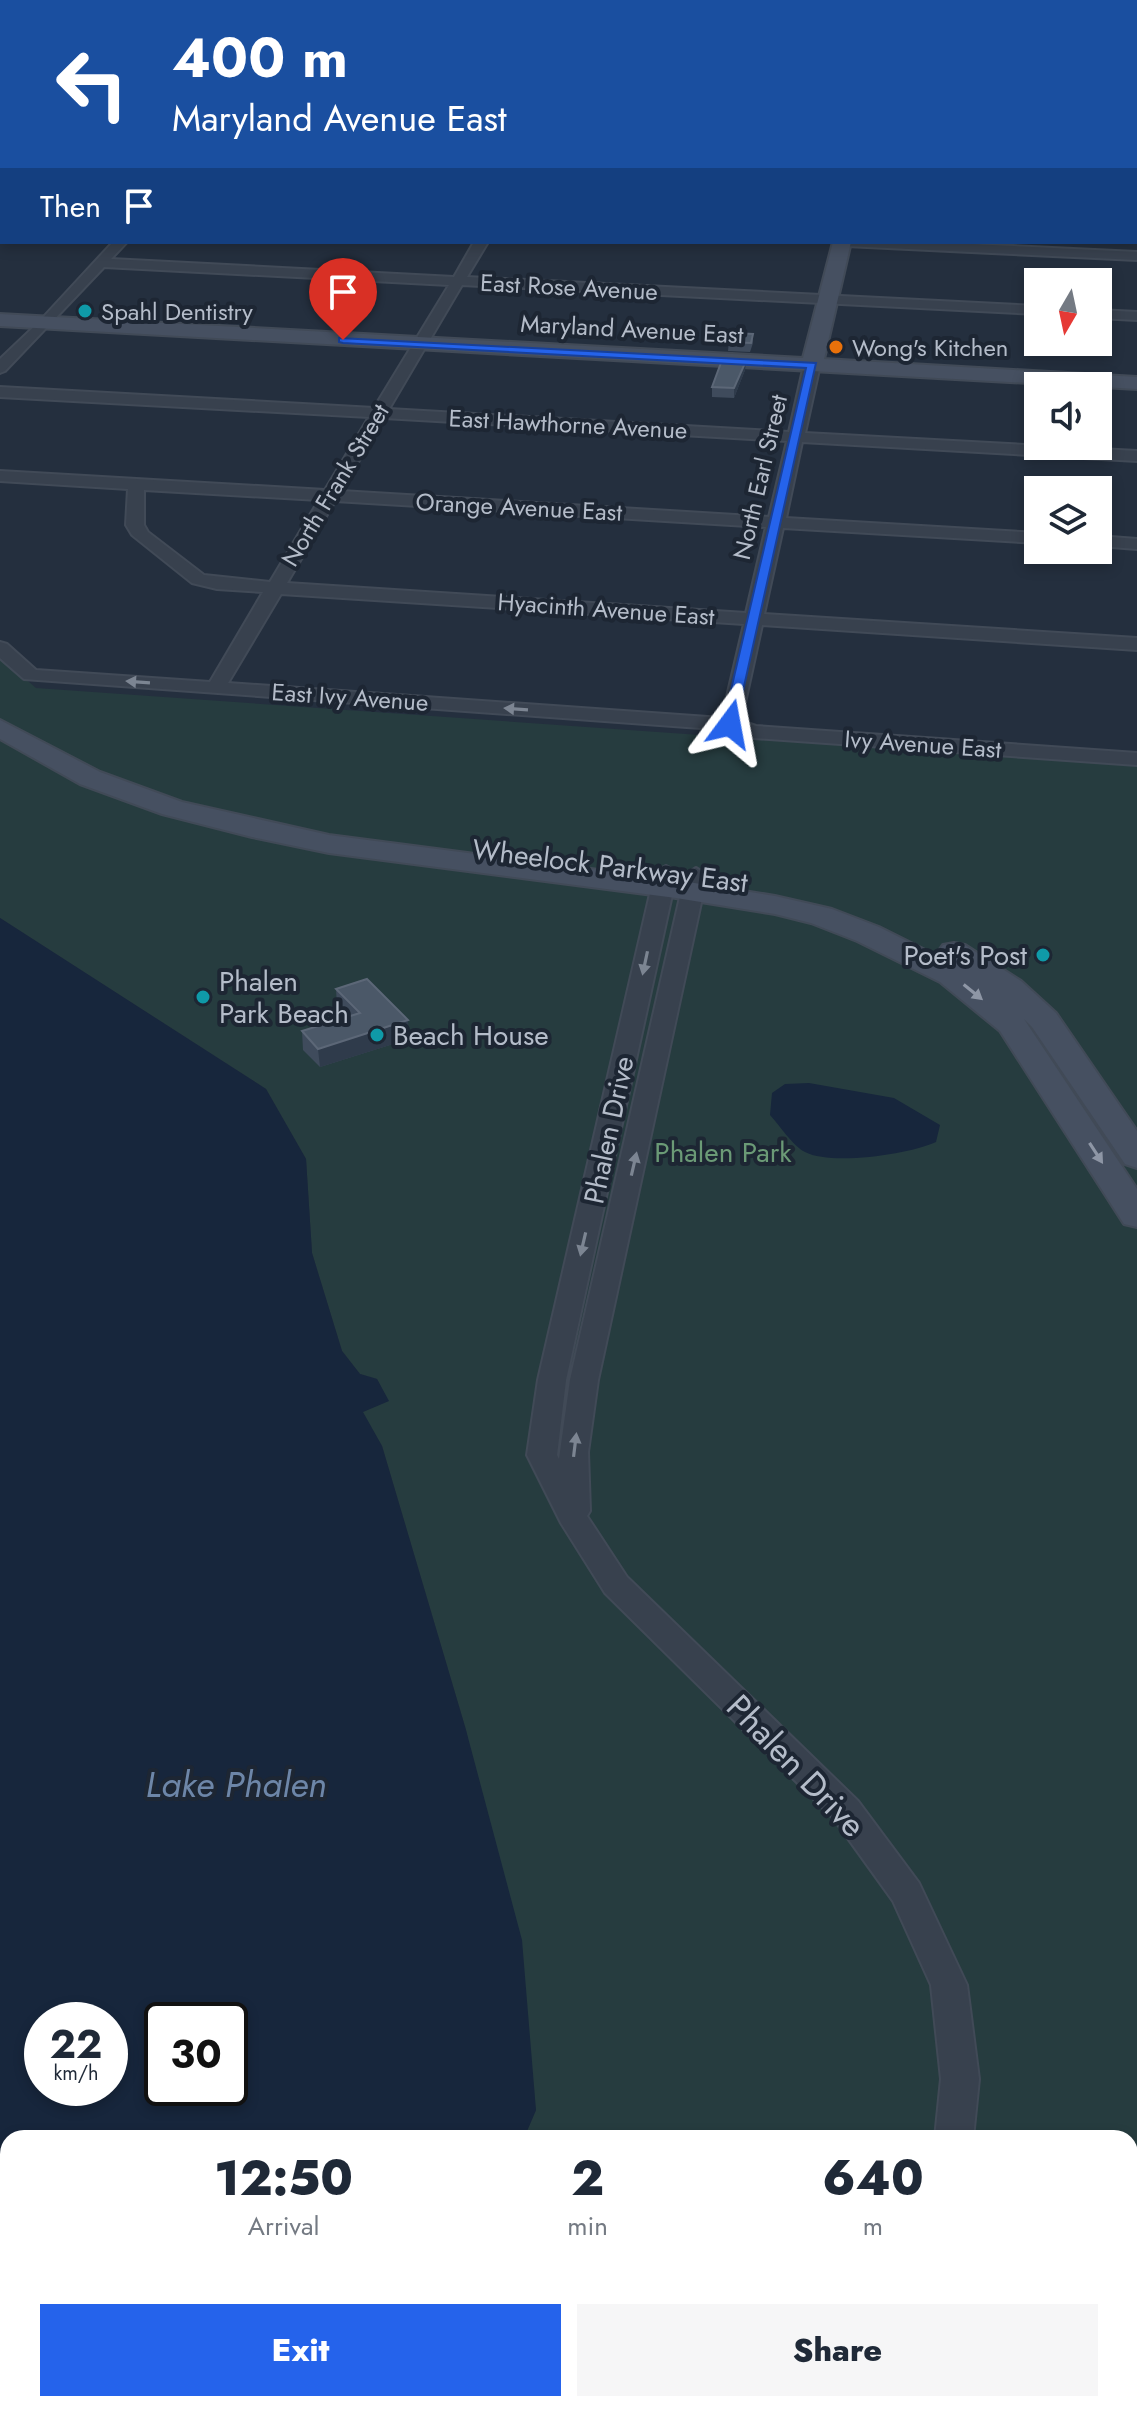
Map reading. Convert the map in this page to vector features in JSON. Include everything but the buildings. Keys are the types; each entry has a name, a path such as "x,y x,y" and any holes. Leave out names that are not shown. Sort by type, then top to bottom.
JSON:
{"street":[{"path":"0,368 118,244"},
{"name":"North Frank Street","path":"216,687 480,244"},
{"name":"North Earl Street","path":"720,724 754,619 795,436 843,244"},
{"path":"886,244 1137,256"},
{"name":"East Rose Avenue","path":"100,263 1024,309"},
{"path":"1112,315 1137,316"},
{"name":"Maryland Avenue East","path":"0,322 1137,383"},
{"name":"East Hawthorne Avenue","path":"0,392 1137,456"},
{"name":"Orange Avenue East","path":"0,476 1024,537"},
{"name":"Hyacinth Avenue East","path":"136,485 135,525 141,535 198,579 274,588 1137,644"},
{"path":"1112,542 1137,544"},
{"name":"East Ivy Avenue","path":"0,648 31,675 720,724"},
{"name":"Wheelock Parkway East","path":"0,709 26,726 95,761 149,783 248,812 349,833 825,900 874,914 923,935 973,962 1010,988 1044,1020 1137,1157"},
{"name":"Ivy Avenue East","path":"720,724 754,732 1137,759"},
{"name":"Wheelock Parkway East","path":"0,728 90,778 172,808 252,828 329,844 679,881 821,916 912,954 951,975 1012,1025 1137,1216"},
{"name":"Phalen Drive","path":"679,881 547,1407 542,1455 576,1523 616,1585 846,1810 907,1893 949,1985 960,2079 955,2130"}],"green space":[{"name":"Phalen Park","path":"0,657 36,688 1137,766 1137,2130 527,2130 536,2110 466,1730 382,1446 362,1412 388,1401 377,1379 360,1374 342,1351 312,1253 306,1159 266,1089 0,918"}],"water":[{"name":"Lake Phalen","path":"0,918 266,1089 306,1159 312,1253 342,1351 360,1374 377,1379 389,1401 363,1412 382,1446 466,1730 522,1940 536,2110 527,2130 0,2130"},
{"path":"809,1083 894,1098 940,1125 936,1142 908,1151 871,1157 833,1158 805,1152 791,1141 770,1115 772,1093 785,1084"}],"place":[{"name":"Spahl Dentistry","path":"85,311"},
{"name":"Wong's Kitchen","path":"836,347"},
{"name":"Poet's Post","path":"1043,955"},
{"name":"Phalen Park Beach","path":"203,997"},
{"name":"Beach House","path":"377,1035"}],"route":[{"path":"343,340 812,365 730,724"}]}
